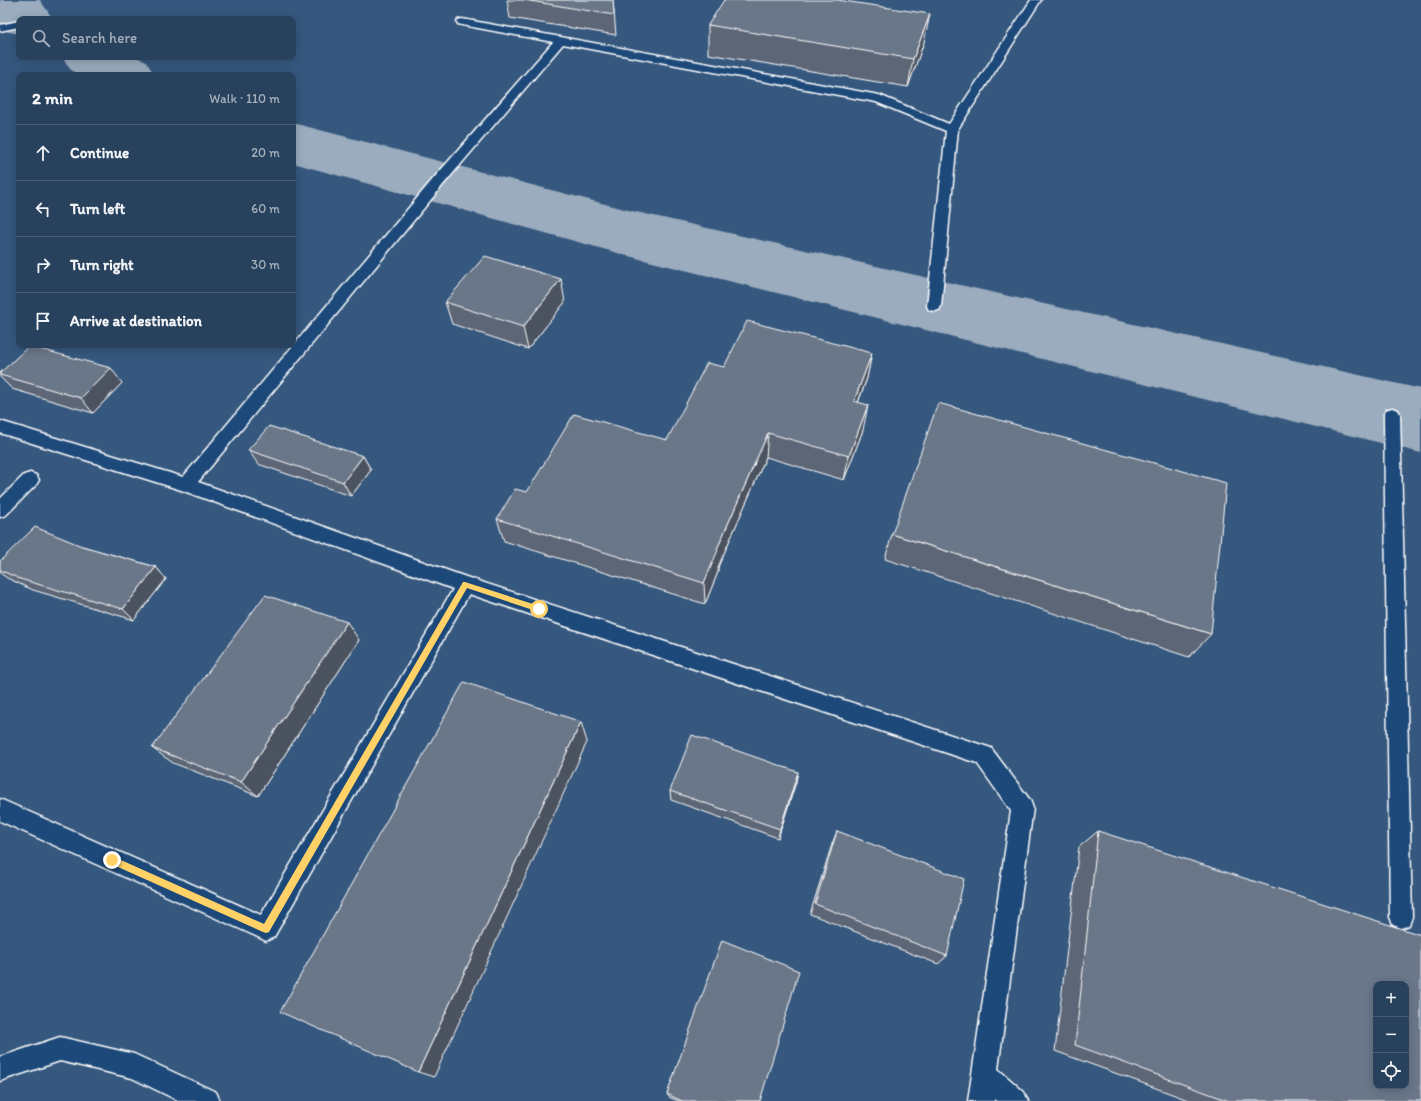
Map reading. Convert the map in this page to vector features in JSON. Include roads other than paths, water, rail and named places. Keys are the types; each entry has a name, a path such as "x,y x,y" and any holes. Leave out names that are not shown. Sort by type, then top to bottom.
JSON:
{"lane":[{"path":"934,306 952,129 1036,0"},
{"path":"462,22 879,99 952,129"},
{"path":"0,28 16,25"},
{"path":"186,485 438,182 560,41"},
{"path":"1392,414 1401,917"},
{"path":"0,427 186,485 465,584 984,755 1022,808 981,1101"},
{"path":"0,510 30,480"},
{"path":"0,810 266,929 465,584"},
{"path":"0,1069 60,1049 134,1066 207,1101"},
{"path":"984,1074 1016,1101"}]}
